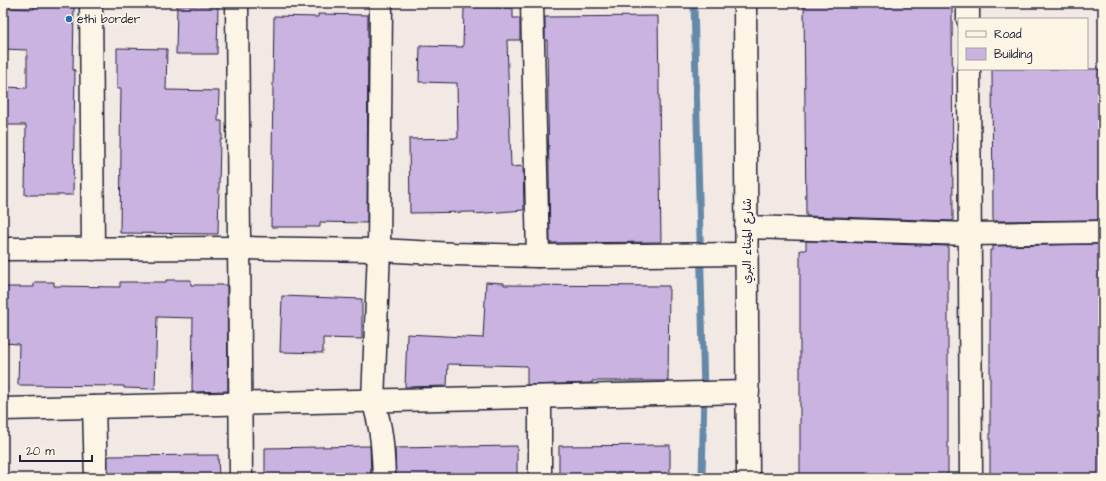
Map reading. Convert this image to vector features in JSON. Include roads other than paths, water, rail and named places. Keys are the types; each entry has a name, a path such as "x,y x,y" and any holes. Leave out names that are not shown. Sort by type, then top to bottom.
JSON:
{"main road":[{"path":"90,3 93,249"},
{"path":"237,3 241,478"},
{"path":"381,3 379,250 373,401 382,433 384,478"},
{"path":"532,3 538,256"},
{"name":"شارع الميناء البري","path":"745,3 748,478"},
{"path":"968,3 968,18"},
{"path":"968,70 971,478"},
{"path":"746,227 969,234 1103,232"},
{"path":"3,249 239,248 379,250 538,256 747,254"},
{"path":"3,409 748,392"},
{"path":"540,397 540,478"},
{"path":"94,407 96,478"}],"waterway":[{"path":"694,3 704,393 702,478"}],"place":[{"name":"ethi border","path":"69,19"}]}
